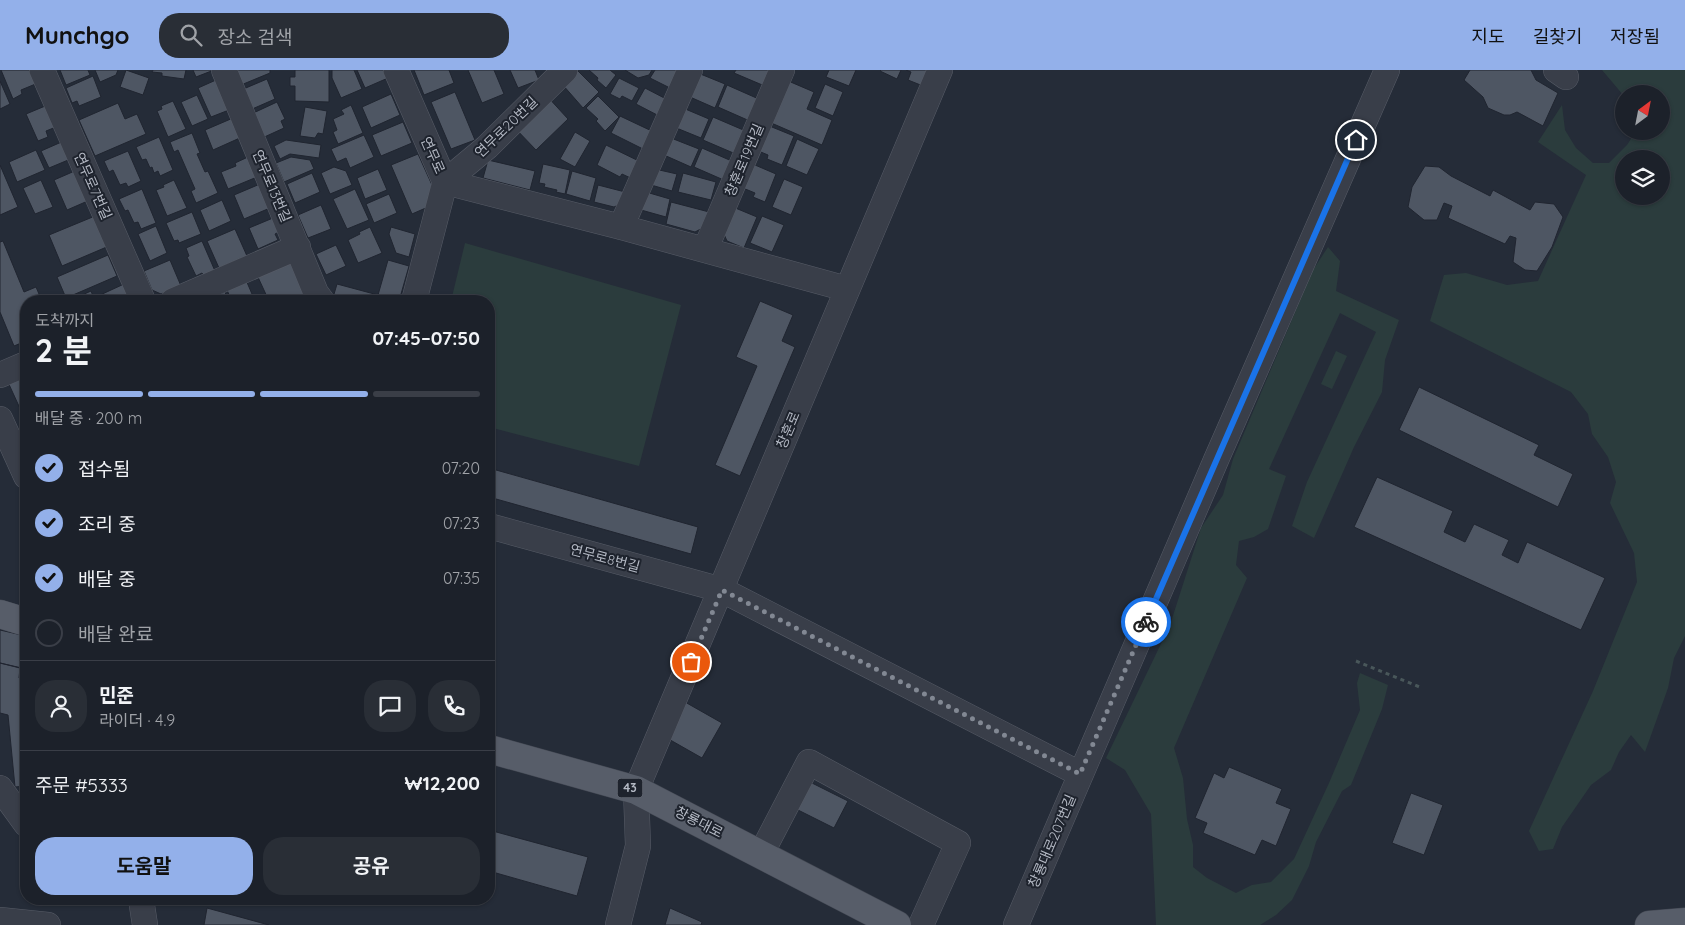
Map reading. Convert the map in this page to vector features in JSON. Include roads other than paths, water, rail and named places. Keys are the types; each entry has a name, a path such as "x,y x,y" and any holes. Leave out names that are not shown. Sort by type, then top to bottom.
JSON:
{"main road":[{"path":"0,614 20,620"},
{"name":"창룡대로","path":"495,751 636,790 897,925"},
{"path":"1649,925 1685,922"}],"street":[{"name":"연무로7번길","path":"42,70 140,295"},
{"name":"연무로13번길","path":"224,70 318,295"},
{"name":"연무로","path":"396,70 445,182 416,295"},
{"name":"연무로20번길","path":"445,182 487,147 565,70"},
{"path":"622,228 690,70"},
{"name":"창훈로19번길","path":"705,250 782,70"},
{"name":"창훈로","path":"636,790 940,70"},
{"name":"창룡대로207번길","path":"1016,925 1220,451 1387,70"},
{"path":"445,182 847,289"},
{"path":"187,295 298,248"},
{"path":"0,375 20,367"},
{"path":"0,419 20,463"},
{"name":"연무로8번길","path":"495,528 722,590 1080,774"},
{"path":"761,854 809,762 958,843 921,925"},
{"path":"0,788 20,816"},
{"path":"618,925 638,846 636,790"},
{"path":"142,905 145,925"},
{"path":"7,922 48,925"}]}
